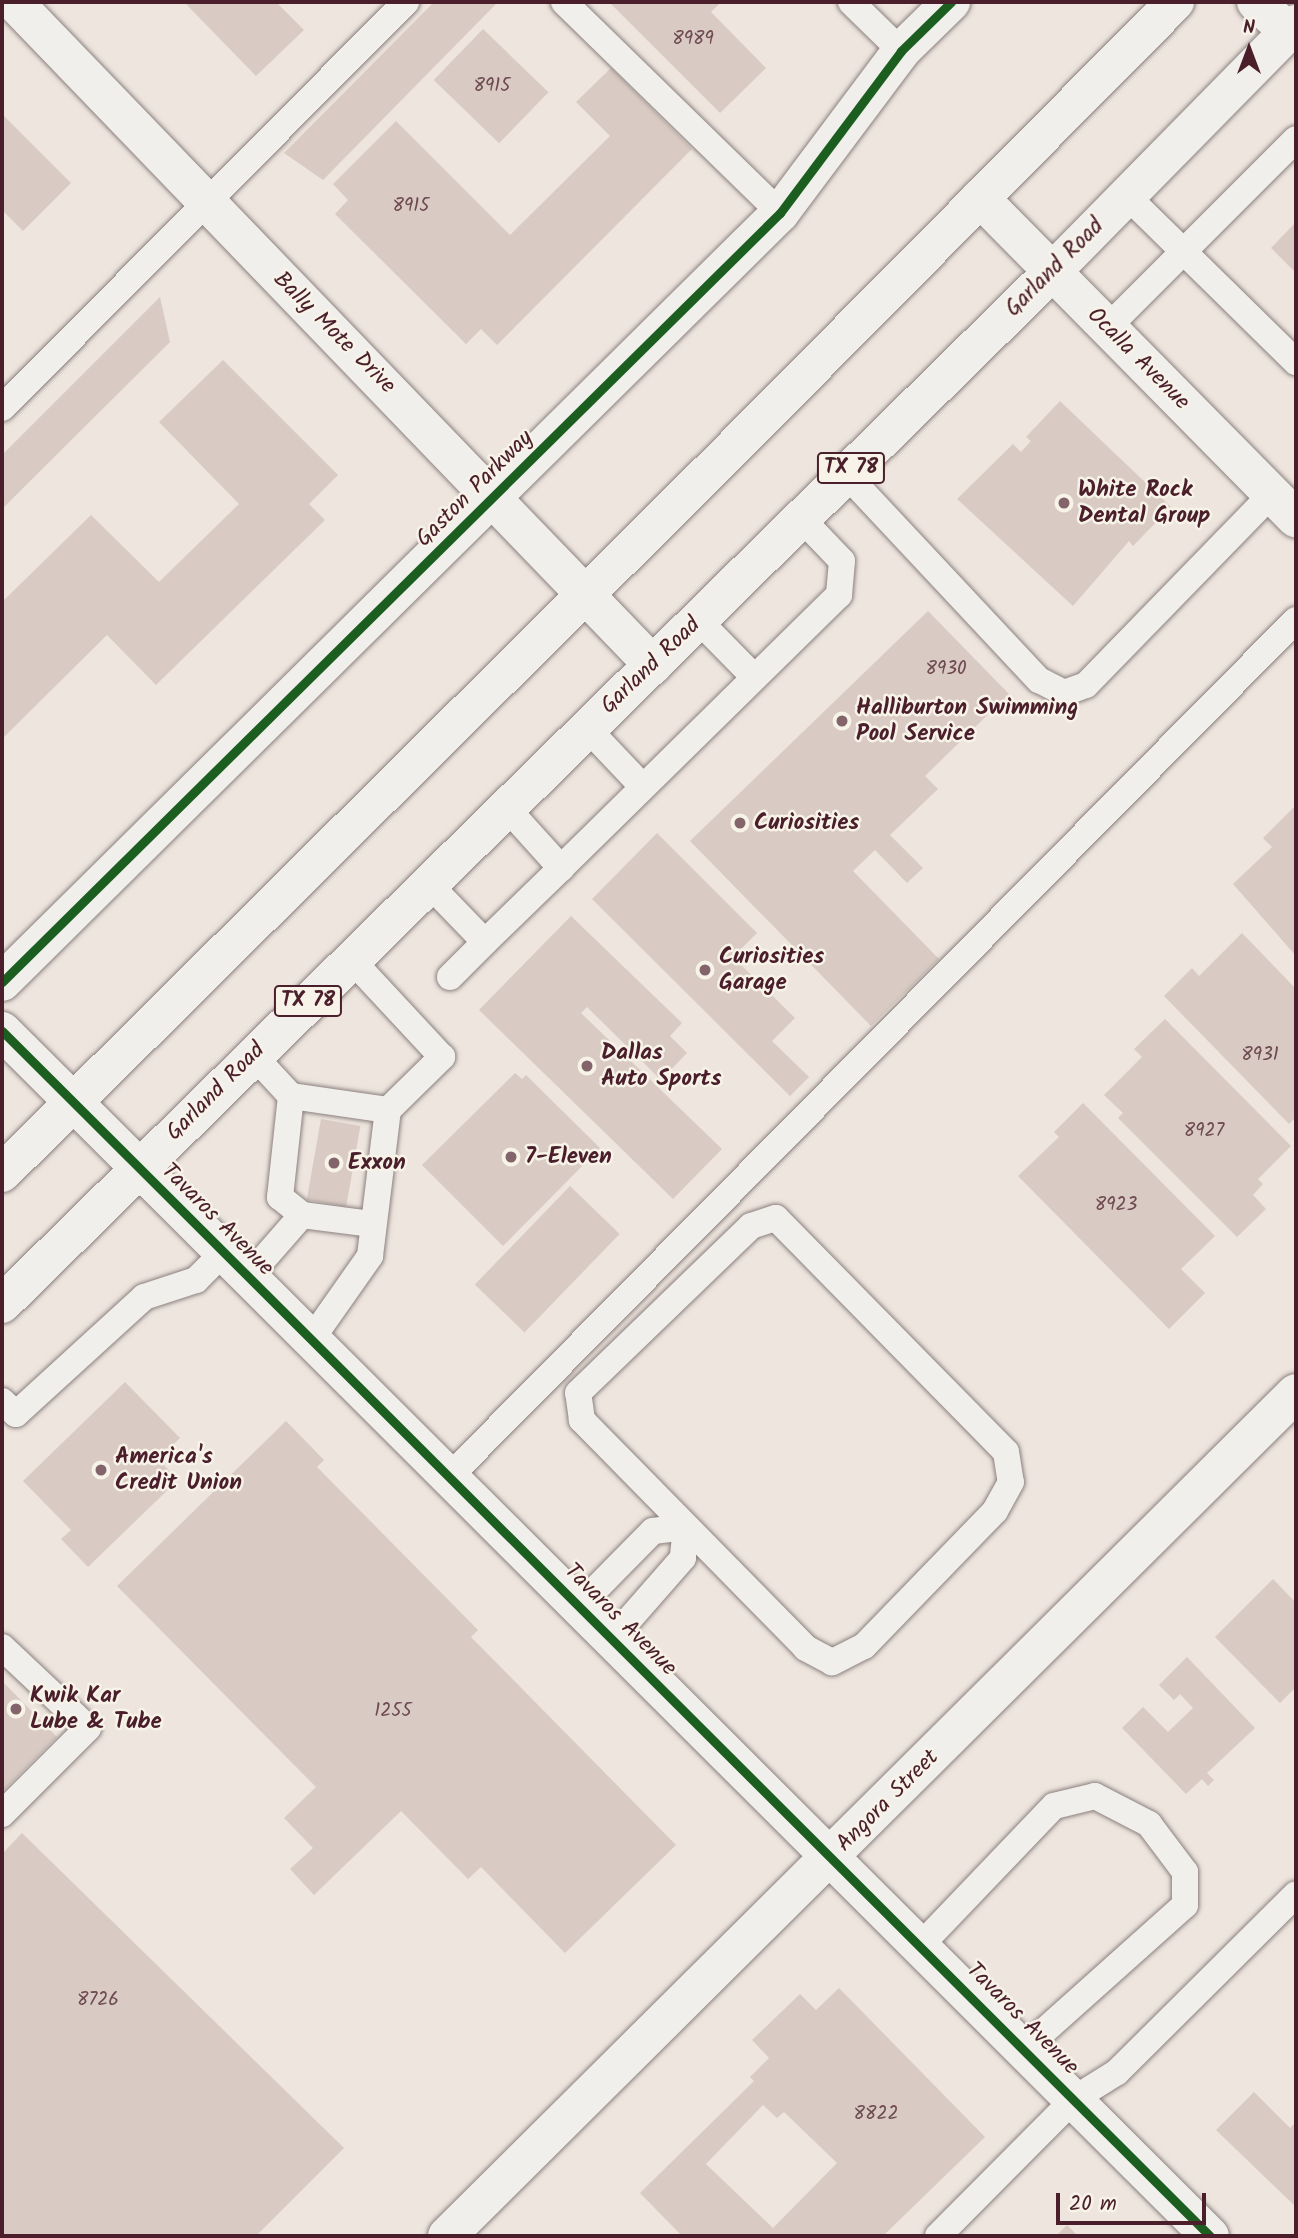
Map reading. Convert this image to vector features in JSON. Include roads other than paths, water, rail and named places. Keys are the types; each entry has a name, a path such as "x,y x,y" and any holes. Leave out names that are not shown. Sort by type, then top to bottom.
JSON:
{"street":[{"name":"Bally Mote Drive","path":"14,2 206,204 495,496 653,665"},
{"name":"Gaston Parkway","path":"2,982 780,213 901,51 951,2"},
{"path":"2,1172 585,594 1175,2"},
{"path":"1256,2 1294,32"},
{"name":"Garland Road","path":"2,1304 427,882 699,621 800,517 1294,32"},
{"name":"Ocalla Avenue","path":"979,198 1284,506"},
{"name":"Tavaros Avenue","path":"2,1031 830,1860 921,1945 1210,2236"},
{"name":"Angora Street","path":"447,2236 830,1860 1296,1393"}],"lane":[{"path":"2,408 406,2"},
{"path":"564,2 780,213"},
{"path":"851,2 901,51"},
{"path":"1107,328 1296,139"},
{"path":"1127,196 1186,251 1296,362"},
{"path":"845,474 1039,680 1064,693 1086,685 1284,506"},
{"path":"450,977 839,595 842,561 800,517"},
{"path":"449,1477 1296,620"},
{"path":"699,621 754,677"},
{"path":"587,727 643,787"},
{"path":"505,806 561,867"},
{"path":"427,882 485,942"},
{"path":"311,1340 370,1256 388,1110 442,1057 351,959"},
{"path":"253,1055 291,1096 388,1110"},
{"path":"291,1096 280,1197 302,1216 372,1224"},
{"path":"2,1401 16,1414 144,1297 235,1265 302,1216"},
{"path":"612,1639 683,1558 686,1527 582,1420 578,1393 751,1226 776,1218 1006,1452 1012,1482 995,1511 864,1646 832,1661 806,1648 686,1527"},
{"path":"579,1606 653,1531 686,1527"},
{"path":"2,1647 88,1728 2,1814"},
{"path":"921,1945 1054,1806 1095,1796 1149,1824 1185,1872 1185,1905 1024,2049"},
{"path":"938,2236 1074,2099 1117,2072 1296,1894"}],"place":[{"name":"White Rock Dental Group","path":"1064,503"},
{"name":"Halliburton Swimming Pool Service","path":"842,721"},
{"name":"Curiosities","path":"740,823"},
{"name":"Curiosities Garage","path":"705,970"},
{"name":"Dallas Auto Sports","path":"587,1066"},
{"name":"7-Eleven","path":"511,1157"},
{"name":"Exxon","path":"334,1163"},
{"name":"America's Credit Union","path":"101,1470"},
{"name":"Kwik Kar Lube & Tube","path":"16,1709"}]}
